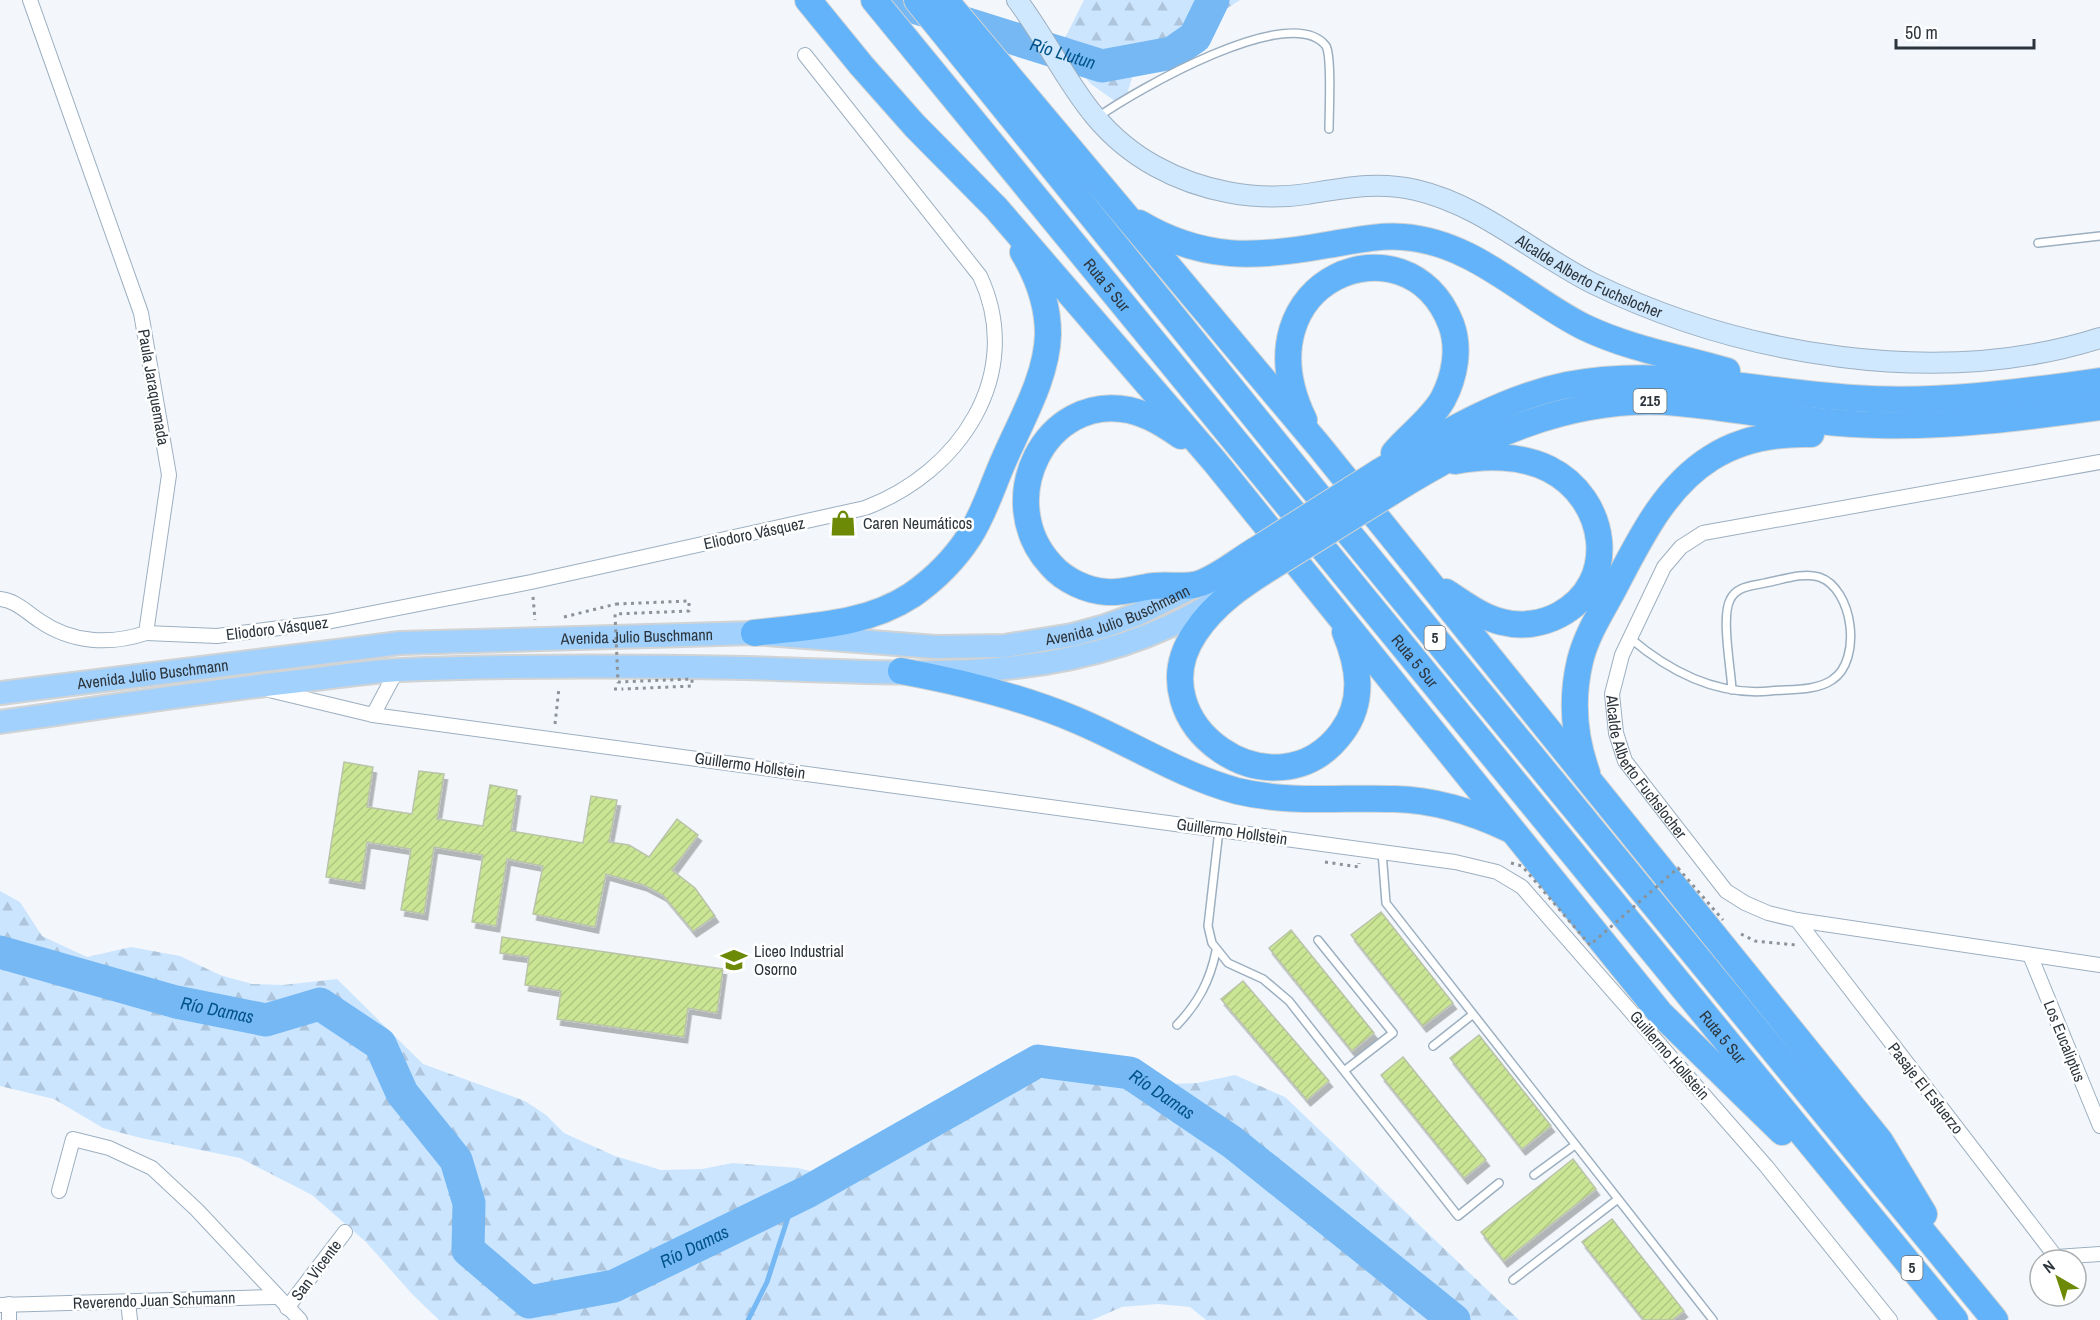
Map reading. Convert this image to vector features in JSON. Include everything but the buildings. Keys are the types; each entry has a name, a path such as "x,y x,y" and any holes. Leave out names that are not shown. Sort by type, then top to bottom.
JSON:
{"highway":[{"path":"808,0 915,126 996,208 1215,462 1660,1013 1869,1215"},
{"name":"Ruta 5 Sur","path":"874,0 1954,1320"},
{"name":"Ruta 5 Sur","path":"916,0 1338,520 1995,1320"},
{"path":"945,0 1319,446 1880,1141 1956,1272"},
{"path":"754,633 853,621 892,606 935,577 969,536 1039,380 1047,341 1047,314 1037,277 996,208"},
{"path":"1122,211 1148,229 1177,243 1233,255 1270,255 1383,237 1403,237 1443,245 1480,261 1563,315 1608,337 1793,392"},
{"path":"1319,446 1300,411 1289,374 1288,342 1295,318 1311,295 1332,279 1344,274 1383,269 1411,276 1430,291 1447,314 1455,344 1454,372 1435,410 1384,482 1263,558 1194,633 1184,660 1182,688 1190,715 1206,739 1228,756 1255,766 1286,766 1314,756 1338,738 1354,712 1358,692 1356,668 1346,634 1332,607"},
{"name":"215","path":"1384,482 1489,411 1565,386 1611,379 1653,377 1882,400 1957,399 2100,381"},
{"name":"215","path":"1384,482 1431,466 1468,447 1544,417 1619,402 1681,403 1771,416 1878,425 1995,421 2100,407"},
{"path":"1201,583 1107,592 1093,590 1066,578 1044,558 1030,532 1026,518 1026,488 1035,458 1054,433 1067,424 1096,411 1128,410 1155,419 1215,462"},
{"path":"1593,788 1579,746 1575,725 1574,703 1580,660 1587,639 1641,539 1671,493 1706,461 1749,440 1790,434 1856,431 1878,425"},
{"path":"1421,572 1457,599 1488,617 1513,624 1526,624 1554,618 1575,605 1595,578 1601,551 1597,524 1586,501 1568,482 1548,468 1525,461 1484,457 1431,466"},
{"name":"Avenida Julio Buschmann","path":"1201,583 1263,558"},
{"path":"901,671 960,682 1046,708 1106,733 1185,774 1239,791 1296,800 1418,801 1465,811 1513,831"}],"main road":[{"name":"Avenida Julio Buschmann","path":"0,693 400,643 754,633 936,647 1004,646 1061,638 1105,626 1149,609 1201,583"},
{"name":"Avenida Julio Buschmann","path":"0,722 252,686 397,670 656,667 990,671 1090,655 1124,644 1183,621 1234,590"}],"street":[{"name":"Paula Jaraquemada","path":"30,0 141,314 169,475 146,633"},
{"name":"Alcalde Alberto Fuchslocher","path":"1017,0 1064,76 1099,122 1155,166 1218,190 1252,195 1286,196 1350,185 1414,189 1473,212 1553,261 1629,300 1698,325 1770,343 1843,356 1950,363 2035,355 2100,338"},
{"name":"Eliodoro Vásquez","path":"146,633 217,636 327,622 531,582 865,508 902,492 935,468 963,434 982,401 993,371 996,340 992,307 980,276 805,55"},
{"name":"Alcalde Alberto Fuchslocher","path":"1797,920 1745,903 1726,891 1625,762 1616,733 1612,694 1622,655 1664,567 1681,547 1702,533 2100,462"},
{"path":"0,599 17,604 52,629 84,639 116,640 146,633"},
{"path":"373,715 397,670"},
{"name":"Guillermo Hollstein","path":"252,686 373,715 1455,862 1497,872 1522,887 1766,1166 1890,1320"},
{"path":"1797,920 2100,965"},
{"name":"Pasaje El Esfuerzo","path":"1797,920 2056,1257 2100,1254"},
{"name":"Los Eucaliptus","path":"2030,955 2100,1126"},
{"path":"59,1191 73,1139 109,1148 152,1168 197,1210 275,1297 300,1320"},
{"name":"San Vicente","path":"287,1308 345,1232"},
{"name":"Reverendo Juan Schumann","path":"4,1304 275,1297"},
{"path":"128,1301 130,1320"},
{"path":"4,1304 9,1320"}],"lane":[{"path":"1273,26 1306,30 1320,38 1328,49 1329,129"},
{"path":"1099,122 1160,74 1233,38 1263,28"},
{"path":"2038,243 2100,236"},
{"path":"1630,638 1678,672 1732,690 1751,693 1817,687 1840,674 1846,666 1852,645 1844,604 1833,585 1818,577 1801,575 1742,588 1733,595 1727,612 1732,690"},
{"path":"1219,830 1208,926 1216,951 1228,963 1263,979 1289,1001 1458,1216 1499,1183"},
{"path":"1382,852 1386,903 1713,1320"},
{"path":"1318,940 1394,1033 1344,1071"},
{"path":"1177,1025 1199,999 1212,968 1216,951"},
{"path":"1433,1046 1472,1015"},
{"path":"1534,1175 1575,1145"},
{"path":"1513,1280 1618,1199"}],"path":[{"path":"531,582 536,624 533,640"},
{"path":"559,618 616,604 689,601 689,611 615,614 615,625 618,682 692,679 692,686 612,689"},
{"path":"554,738 557,688 568,688"},
{"path":"1511,863 1522,866 1590,945 1678,868 1731,927"},
{"path":"1740,933 1755,941 1784,945 1801,945 1813,941"}],"green space":[{"path":"1084,0 1240,0 1135,68 1123,107 1091,84 1060,48"},
{"path":"0,891 20,902 42,936 87,957 131,947 180,956 220,975 252,984 283,985 337,979 423,1064 525,1101 546,1115 564,1133 615,1156 661,1170 702,1169 733,1163 798,1168 826,1175 848,1173 906,1142 939,1115 966,1100 1001,1088 1057,1075 1094,1071 1131,1073 1169,1084 1197,1083 1235,1075 1285,1097 1519,1320 1206,1320 1190,1307 1158,1304 1122,1307 1092,1320 439,1320 412,1294 366,1242 312,1195 240,1158 103,1128 54,1099 0,1086"}],"waterway":[{"name":"Río Llutun","path":"891,0 1102,66 1172,53 1195,37 1213,0"},
{"name":"Río Damas","path":"0,952 176,1002 266,1020 320,1004 380,1044 402,1093 456,1160 469,1203 468,1250 529,1302 614,1286 807,1192 1038,1061 1130,1073 1232,1142 1454,1320"},
{"path":"748,1320 767,1282 794,1199"}],"place":[{"name":"Caren Neumáticos","path":"843,523"},
{"name":"Liceo Industrial Osorno","path":"734,960"}]}
